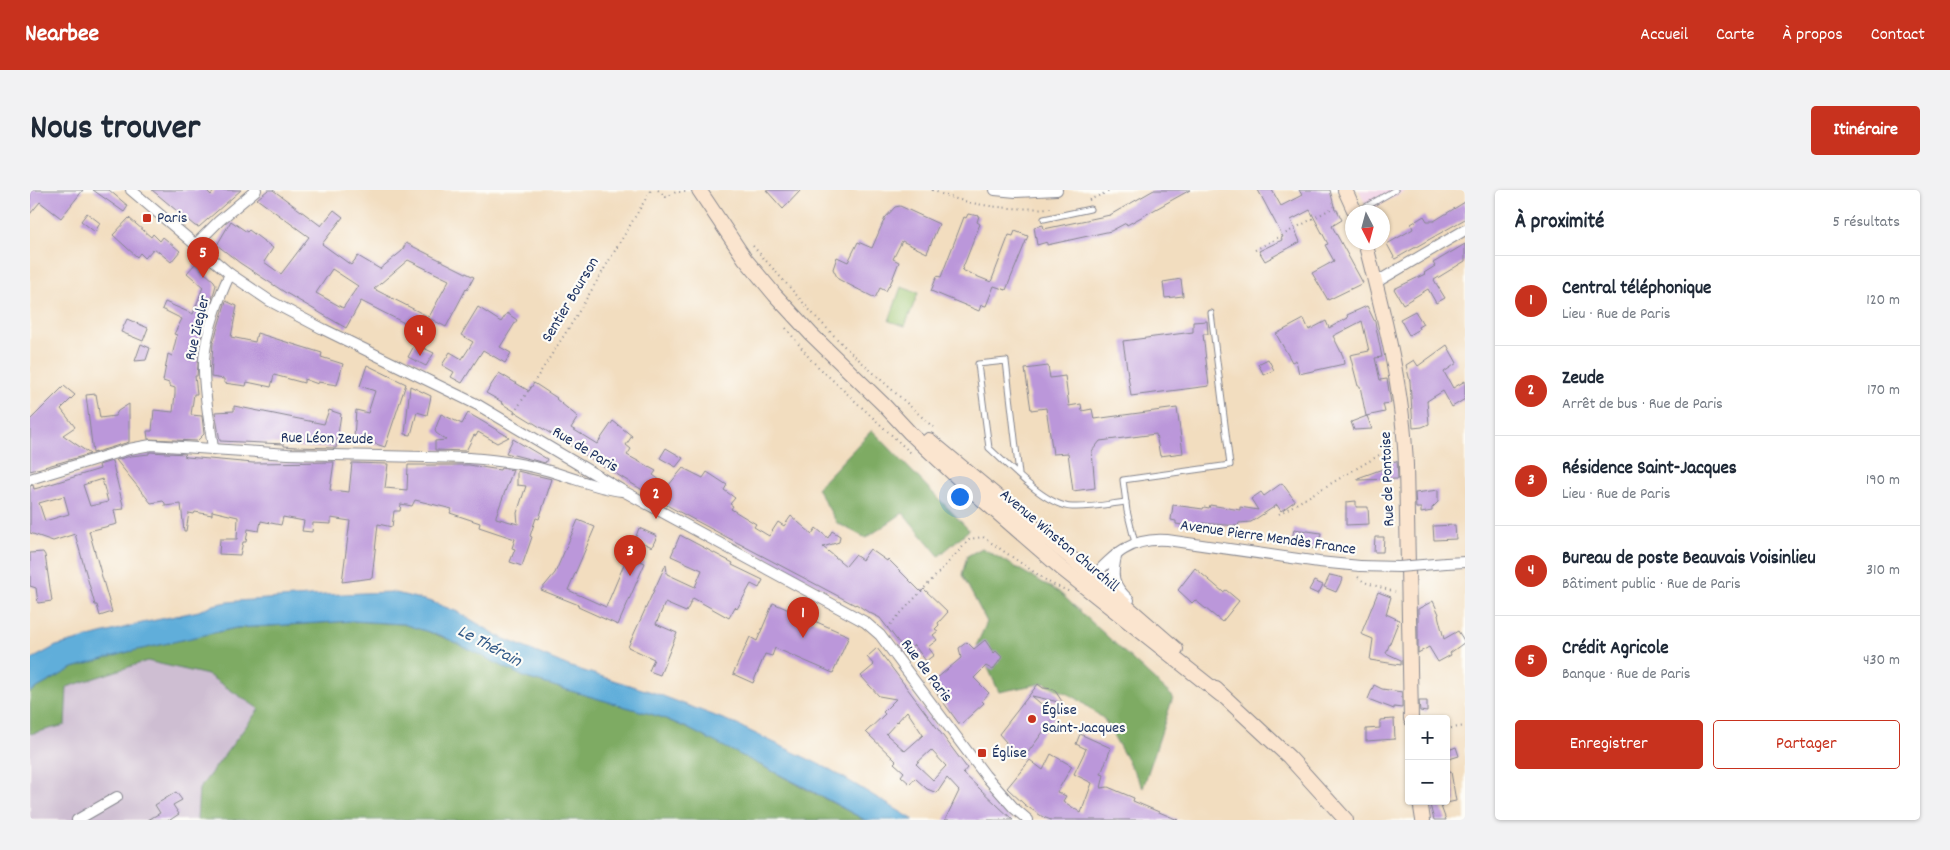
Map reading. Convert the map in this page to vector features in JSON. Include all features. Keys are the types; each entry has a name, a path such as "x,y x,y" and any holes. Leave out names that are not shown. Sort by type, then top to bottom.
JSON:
{"main road":[{"name":"Avenue Winston Churchill","path":"699,190 746,259 775,295 811,334 883,404 966,470 1089,581 1289,756 1346,820"},
{"name":"Avenue Winston Churchill","path":"704,190 716,213"},
{"name":"Rue de Pontoise","path":"1367,250 1396,378 1405,440 1412,715"},
{"name":"Avenue Winston Churchill","path":"1089,581 1176,650 1221,695"},
{"path":"1421,805 1423,820"}],"street":[{"name":"Rue de Paris","path":"130,190 230,274 270,301 508,421 625,492 858,618 880,635 985,775 1028,820"},
{"path":"195,245 256,190"},
{"path":"995,190 1016,192 1057,190"},
{"path":"1375,283 1465,230"},
{"name":"Rue Ziegler","path":"213,449 205,384 204,356 221,294 230,274"},
{"name":"Rue Léon Zeude","path":"30,479 138,446 161,445 288,454 498,460 536,467 602,488 625,492"},
{"name":"Avenue Pierre Mendès France","path":"1089,581 1117,553 1135,543 1149,539 1360,566 1399,567 1465,562"},
{"path":"1117,553 1114,573 1118,589 1156,624 1176,650"},
{"path":"76,820 117,797"}],"lane":[{"path":"1368,205 1395,190"},
{"path":"1044,219 1090,209"},
{"path":"1135,543 1123,480 1230,465 1212,313"},
{"path":"1019,474 1006,361 978,364 989,448 1046,498 1058,504 1072,507 1126,502"}],"path":[{"name":"Sentier Bourson","path":"508,421 572,323 651,190"},
{"path":"1255,250 1347,195"},
{"path":"751,243 814,315 845,347 937,431"},
{"path":"1279,514 1405,440"},
{"path":"880,635 970,539 983,537 1050,582 1071,593 1089,581"},
{"path":"1364,582 1396,592"},
{"path":"1450,728 1465,726"}],"shaded area":[{"path":"1359,190 1407,190 1379,205 1366,205"},
{"path":"147,661 208,675 259,709 199,789 197,820 30,820 30,734 65,725 67,687"}],"green space":[{"path":"901,287 918,293 905,326 889,321"},
{"path":"872,430 969,530 939,556 903,513 866,538 837,523 817,488"},
{"path":"982,548 1059,592 1173,697 1143,788 1104,719 1076,698 1044,683 999,692 977,644 987,622 962,575 967,556"},
{"path":"353,621 403,624 423,630 459,643 526,678 661,717 705,736 865,820 197,820 199,789 259,709 208,675 147,661 67,687 65,725 30,734 30,692 73,668 128,652 236,628"}],"water":[{"name":"Le Thérain","path":"392,592 432,602 458,612 502,638 571,667 655,693 731,722 831,770 914,820 865,820 685,727 661,717 526,678 442,636 403,624 353,621 236,628 128,652 73,668 30,692 30,660 56,646 142,623 199,611 206,607 223,603"}],"building":[{"path":"30,190 83,190 61,218 40,202 30,214"},
{"path":"93,190 109,190 128,206 124,212"},
{"path":"152,190 206,190 211,195 215,190 241,190 199,227 195,226"},
{"path":"268,190 273,190 321,226 334,210 343,217 322,244 351,265 358,256 380,269 402,251 406,243 474,277 446,327 429,318 422,332 361,301 346,328 286,293 240,263 217,245 231,221 247,232 249,230 273,248 264,262 281,274 309,237 257,199","holes":["408,260 449,280 429,317 374,289","332,269 358,286 343,308 316,293"]},
{"path":"766,190 801,190 783,209"},
{"path":"1154,190 1190,190 1127,225 1126,223 1111,231 1047,245 1047,242 1037,245 1034,227 1043,225 1044,229 1110,215"},
{"path":"1258,190 1272,190 1281,206 1302,195 1299,190 1330,190 1335,210 1337,210 1342,220 1332,226 1363,283 1328,300 1312,273 1334,261 1325,245 1328,244 1310,210 1291,220 1300,242 1265,261 1259,251 1282,240 1281,238 1283,237"},
{"path":"1465,202 1465,219 1395,259 1390,250 1390,242 1413,229 1411,224 1424,216 1427,221 1434,221"},
{"path":"900,206 939,224 927,253 902,241 893,259 899,262 892,280 886,291 880,288 875,298 838,279 833,269 837,257 848,262 858,242 872,248 885,218 895,207"},
{"path":"87,213 100,223 95,232 81,221"},
{"path":"968,214 979,216 977,222 980,224 962,270 991,282 1009,235 1013,236 1015,231 1028,236 1006,290 994,286 986,306 981,305 979,311 931,291 937,276 941,277 964,217 966,218"},
{"path":"129,218 151,237 153,234 160,241 163,237 180,251 171,262 154,248 145,258 140,253 137,257 113,235"},
{"path":"1465,244 1465,261 1434,280 1445,298 1436,303 1428,289 1403,304 1394,289 1425,274 1435,266 1433,263"},
{"path":"195,264 216,285 200,341 197,376 195,376 197,394 194,394 191,415 202,416 204,434 197,441 148,439 147,431 152,431 154,410 173,412 175,394 175,388 163,381 168,354 172,356 177,335 174,334 182,319 162,309 165,302 193,314 203,287 187,273"},
{"path":"1181,279 1183,296 1165,298 1163,282"},
{"path":"226,301 237,306 231,337 255,342 257,333 322,353 321,357 343,364 337,385 318,382 318,384 304,379 304,383 274,375 271,387 247,382 246,386 224,383 224,379 211,377 213,343"},
{"path":"1367,306 1375,322 1382,357 1375,358 1380,380 1387,379 1391,403 1383,404 1385,412 1366,416 1360,386 1358,386 1350,355 1369,351 1362,321 1333,336 1343,356 1344,364 1299,374 1296,360 1292,362 1276,334 1304,319 1309,330 1326,321 1329,328 1348,318 1347,315"},
{"path":"478,307 501,322 507,313 517,320 500,347 511,353 505,363 483,350 462,383 451,377 454,372 442,365 450,352 462,359 473,342 461,335"},
{"path":"1415,311 1423,324 1409,335 1400,319"},
{"path":"127,319 148,328 143,341 121,332"},
{"path":"1207,321 1208,334 1203,334 1209,386 1131,396 1123,341 1193,332 1193,322"},
{"path":"141,344 150,348 146,360 135,361"},
{"path":"415,344 434,353 426,366 408,357"},
{"path":"1447,345 1457,363 1444,372 1453,388 1465,381 1465,399 1452,407 1443,391 1427,401 1429,424 1413,428 1410,381 1406,365 1414,360 1418,366"},
{"path":"1268,359 1274,370 1264,375 1258,364"},
{"path":"367,365 406,384 385,447 354,437 356,410 368,413 375,391 360,386"},
{"path":"1048,366 1050,378 1065,376 1069,406 1081,404 1082,411 1092,409 1094,419 1177,408 1183,453 1160,456 1156,434 1100,441 1092,451 1095,488 1073,491 1068,453 1053,454 1046,408 1031,410 1025,369"},
{"path":"499,373 529,391 534,383 557,398 578,417 571,428 597,444 613,421 632,436 626,445 631,449 627,455 656,471 653,475 668,486 683,468 703,478 707,472 727,485 724,490 735,498 730,504 733,506 731,509 756,524 754,527 769,536 778,522 784,526 791,516 812,534 816,528 828,538 832,531 840,536 839,542 823,547 846,566 855,555 862,560 870,549 887,561 888,559 921,592 924,589 948,612 935,629 938,631 933,635 937,640 928,647 934,655 926,661 914,645 906,652 880,618 670,507 501,403 486,393"},
{"path":"64,386 75,395 61,409 75,427 63,435 90,454 30,471 30,420"},
{"path":"410,386 431,396 427,415 417,412 411,435 405,434"},
{"path":"96,394 100,418 115,416 118,411 129,404 129,442 93,453 86,395"},
{"path":"234,406 324,424 329,410 341,414 336,448 220,441 215,412 234,411"},
{"path":"468,413 509,437 497,443 478,432 476,436 474,435 466,451 435,450 435,441 446,440 436,433 435,430 441,414 462,424"},
{"path":"1367,416 1372,429 1354,430 1351,422"},
{"path":"513,439 547,459 545,463 506,453"},
{"path":"666,448 683,458 676,467 660,458"},
{"path":"149,452 186,454 184,456 187,457 253,463 334,462 330,490 349,492 352,463 388,464 385,488 407,490 408,465 469,465 513,470 496,518 518,524 517,513 526,486 517,485 517,471 552,479 539,519 536,518 522,566 510,562 515,549 512,548 515,539 479,527 480,523 450,513 452,509 415,500 412,506 401,504 400,511 394,511 392,527 378,524 372,578 342,582 350,521 331,518 331,524 313,523 312,532 302,531 304,521 283,517 281,525 261,521 259,531 248,529 246,542 243,542 240,555 219,554 220,539 237,539 238,517 212,511 212,515 195,512 194,514 189,513 186,531 184,531 181,504 165,506 163,501 151,503 116,460 149,454"},
{"path":"112,461 124,509 114,510 117,524 89,531 112,612 100,616 97,605 95,605 75,534 53,541 30,533 30,486 33,485 34,489 38,488 100,469 99,465","holes":["102,479 108,502 90,506 83,485","64,496 69,514 45,521 39,503"]},
{"path":"1397,461 1398,479 1358,480 1358,478 1388,467 1388,462"},
{"path":"1282,483 1295,501 1281,511 1277,505 1251,522 1239,523 1238,526 1202,523 1201,525 1189,524 1189,526 1176,524 1176,521 1171,520 1173,505 1203,509 1204,507 1209,508 1210,505 1240,510 1240,507 1258,510 1251,499 1261,492 1264,496"},
{"path":"1438,490 1438,502 1432,508 1432,511 1421,513 1421,508 1416,508 1415,493"},
{"path":"1356,501 1356,507 1368,507 1369,524 1346,525 1346,502"},
{"path":"578,520 595,527 568,590 606,607 628,555 645,563 618,625 578,607 579,605 541,590 555,573"},
{"path":"1455,525 1456,539 1434,540 1433,526"},
{"path":"639,528 657,536 652,547 635,539"},
{"path":"1294,529 1321,533 1318,549 1291,545"},
{"path":"680,535 733,563 732,565 763,580 759,588 751,584 737,609 735,607 729,618 693,598 686,612 665,603 656,624 677,633 660,675 649,671 654,659 628,647 666,564 667,574 695,587 702,570 671,556"},
{"path":"1375,537 1384,537 1383,552 1374,552"},
{"path":"43,552 52,601 38,603 36,588 30,586 30,553"},
{"path":"1195,568 1223,592 1226,590 1239,601 1222,622 1195,600 1192,603 1178,590"},
{"path":"1330,575 1343,578 1336,592 1324,587"},
{"path":"1314,581 1323,585 1318,594 1309,590"},
{"path":"1378,592 1391,597 1386,614 1399,620 1386,653 1401,660 1401,665 1370,660 1373,639 1361,634"},
{"path":"1433,601 1439,614 1444,639 1458,631 1465,642 1450,653 1451,655 1438,662 1429,647 1418,653 1418,609"},
{"path":"773,603 849,636 833,673 775,648 772,656 765,654 753,683 733,674 750,637 757,641"},
{"path":"985,640 994,653 996,651 1002,657 993,670 986,666 974,678 989,693 982,701 984,703 960,725 930,684 961,658 959,648 967,642 974,649"},
{"path":"877,648 967,768 963,773 1013,820 945,820 959,791 947,778 937,793 927,789 915,778 910,784 901,776 904,772 894,763 896,761 866,732 885,714 883,712 896,699 879,696 861,676 874,665 867,657","holes":["907,711 923,735 905,751 886,734","931,750 946,766 933,780 916,764"]},
{"name":"Église Saint-Jacques","path":"1038,684 1043,688 1054,689 1063,703 1032,696 1055,716 1023,759 1005,744 1006,742 999,734"},
{"path":"1374,685 1382,689 1402,692 1402,708 1394,707 1394,709 1368,699"},
{"path":"1419,701 1427,701 1427,712 1420,711"},
{"path":"1394,719 1395,739 1366,741 1366,729 1380,728 1380,720"},
{"path":"1080,734 1111,748 1101,774 1104,775 1101,788 1108,787 1134,798 1133,801 1178,820 1051,820 1025,805 1007,788 1030,760 1043,770 1051,754 1072,766 1057,792 1066,796 1063,801 1081,813 1092,783 1074,774 1086,749 1076,744"},
{"path":"1456,747 1459,756 1450,759 1450,749"},
{"path":"1450,772 1456,801 1450,802"},
{"path":"176,792 182,800 173,805 179,814 170,820 148,820 160,813 155,805"},
{"path":"1430,805 1440,805 1446,820 1434,820"}],"place":[{"name":"Paris","path":"147,218"},
{"name":"Crédit Agricole","path":"203,278"},
{"name":"Bureau de poste Beauvais Voisinlieu","path":"420,356"},
{"name":"Zeude","path":"656,519"},
{"name":"Résidence Saint-Jacques","path":"630,576"},
{"name":"Central téléphonique","path":"803,638"},
{"name":"Église Saint-Jacques","path":"1032,719"},
{"name":"Église","path":"982,753"}]}
